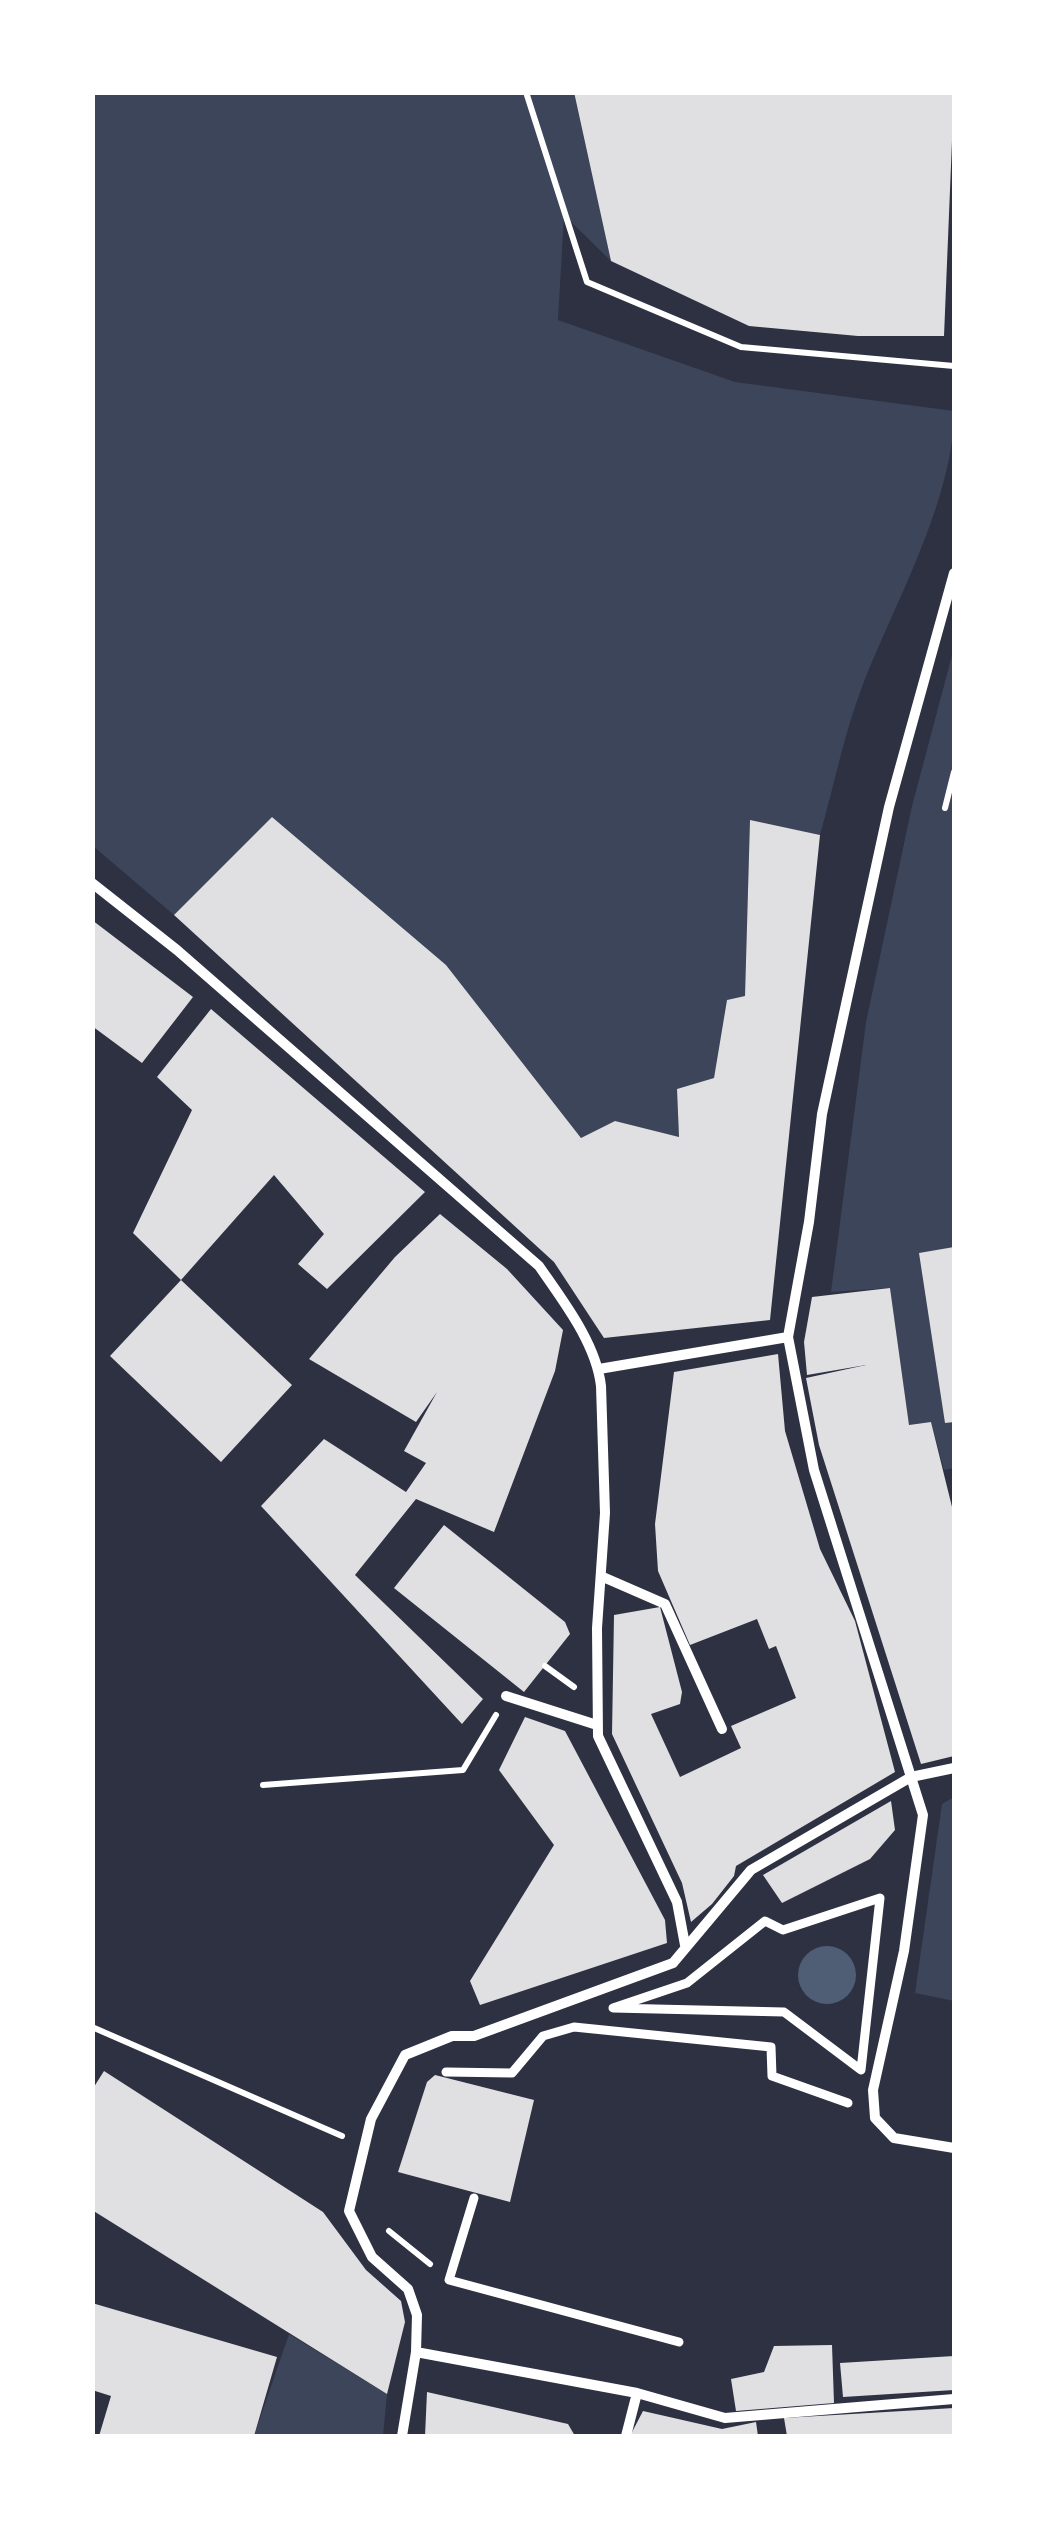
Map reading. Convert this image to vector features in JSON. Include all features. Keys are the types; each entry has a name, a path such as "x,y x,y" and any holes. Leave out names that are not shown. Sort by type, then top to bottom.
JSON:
{"street":[{"path":"954,573 916,700 876,864 822,1114 788,1337 814,1470 923,1815 904,1950 873,2090 875,2118 894,2138 954,2148"},
{"path":"92,884 178,950 539,1266 566,1305 599,1369 603,1577 598,1622 598,1736 677,1902 686,1945"},
{"path":"599,1369 788,1337"},
{"path":"603,1577 666,1604 722,1729"},
{"path":"506,1696 598,1725"},
{"path":"402,2436 416,2352 417,2316 408,2290 372,2258 348,2211 371,2119 405,2055 452,2036 474,2036 673,1963 751,1870 912,1778 954,1768"},
{"path":"880,1898 861,2070 784,2012 614,2008 687,1982 765,1920 783,1930 880,1898"},
{"path":"446,2072 512,2073 542,2036 574,2027 771,2047 772,2076 848,2104"},
{"path":"474,2198 449,2280 536,2307 678,2342"},
{"path":"416,2352 637,2394 725,2418 954,2398"},
{"path":"626,2436 637,2394"}],"path":[{"path":"526,92 587,282 741,348 954,366"},
{"path":"945,808 954,772"},
{"path":"262,1785 463,1770 506,1696"},
{"path":"92,2027 342,2136"},
{"path":"348,2211 369,2215 449,2280"}],"shaded area":[{"path":"92,93 574,93 611,261 564,215 558,320 735,382 954,411 944,480 933,516 856,705 820,835 750,821 745,996 727,1000 714,1078 677,1089 679,1137 615,1121 581,1138 446,965 272,817 174,915 93,846"},
{"path":"954,648 954,1468 944,1470 931,1422 909,1425 890,1288 831,1292 866,1022 912,806"},
{"path":"954,1797 954,2001 915,1993 942,1804"},
{"path":"827,1946 848,1954 856,1975 848,1996 827,2004 806,1996 798,1975 806,1954"},
{"path":"289,2334 387,2394 383,2436 254,2436"}],"building":[{"path":"574,92 954,92 944,336 858,336 749,326 611,261"},
{"path":"272,817 446,965 581,1138 615,1121 679,1137 677,1089 714,1078 727,1000 745,996 750,820 820,835 770,1320 604,1338 554,1262 174,915"},
{"path":"92,920 193,997 142,1063 92,1026"},
{"path":"211,1009 425,1192 327,1289 298,1264 324,1234 274,1175 181,1280 133,1233 192,1110 157,1077"},
{"path":"440,1214 507,1269 563,1330 555,1371 494,1532 416,1499 355,1575 483,1699 462,1724 261,1506 324,1439 406,1492 426,1463 404,1451 437,1392 416,1422 309,1359 395,1257"},
{"path":"954,1247 954,1422 945,1423 919,1253"},
{"path":"181,1280 292,1385 221,1462 110,1356"},
{"path":"890,1288 909,1425 931,1422 954,1515 954,1756 921,1764 819,1445 806,1378 866,1365 807,1375 804,1342 812,1297"},
{"path":"778,1354 785,1431 820,1549 855,1621 895,1772 736,1866 734,1876 712,1904 691,1922 682,1883 612,1734 614,1615 660,1607 682,1692 680,1704 651,1714 680,1777 741,1748 731,1726 796,1698 776,1646 769,1649 757,1619 690,1645 658,1571 655,1524 674,1372"},
{"path":"444,1525 565,1622 570,1634 524,1692 394,1588"},
{"path":"525,1717 565,1731 665,1920 667,1943 480,2005 470,1981 554,1845 499,1770"},
{"path":"891,1801 895,1830 870,1859 782,1903 763,1875"},
{"path":"104,2071 323,2212 366,2270 401,2301 405,2322 387,2394 92,2210 92,2090"},
{"path":"435,2075 534,2100 510,2202 398,2172 427,2082"},
{"path":"92,2303 277,2357 254,2436 99,2436 111,2396 92,2390"},
{"path":"832,2345 834,2403 736,2411 731,2379 764,2372 774,2346"},
{"path":"954,2356 954,2390 843,2397 840,2363"},
{"path":"427,2392 568,2424 575,2436 425,2436"},
{"path":"954,2408 954,2436 787,2436 784,2418"},
{"path":"643,2411 722,2429 756,2422 758,2436 630,2436"}]}
